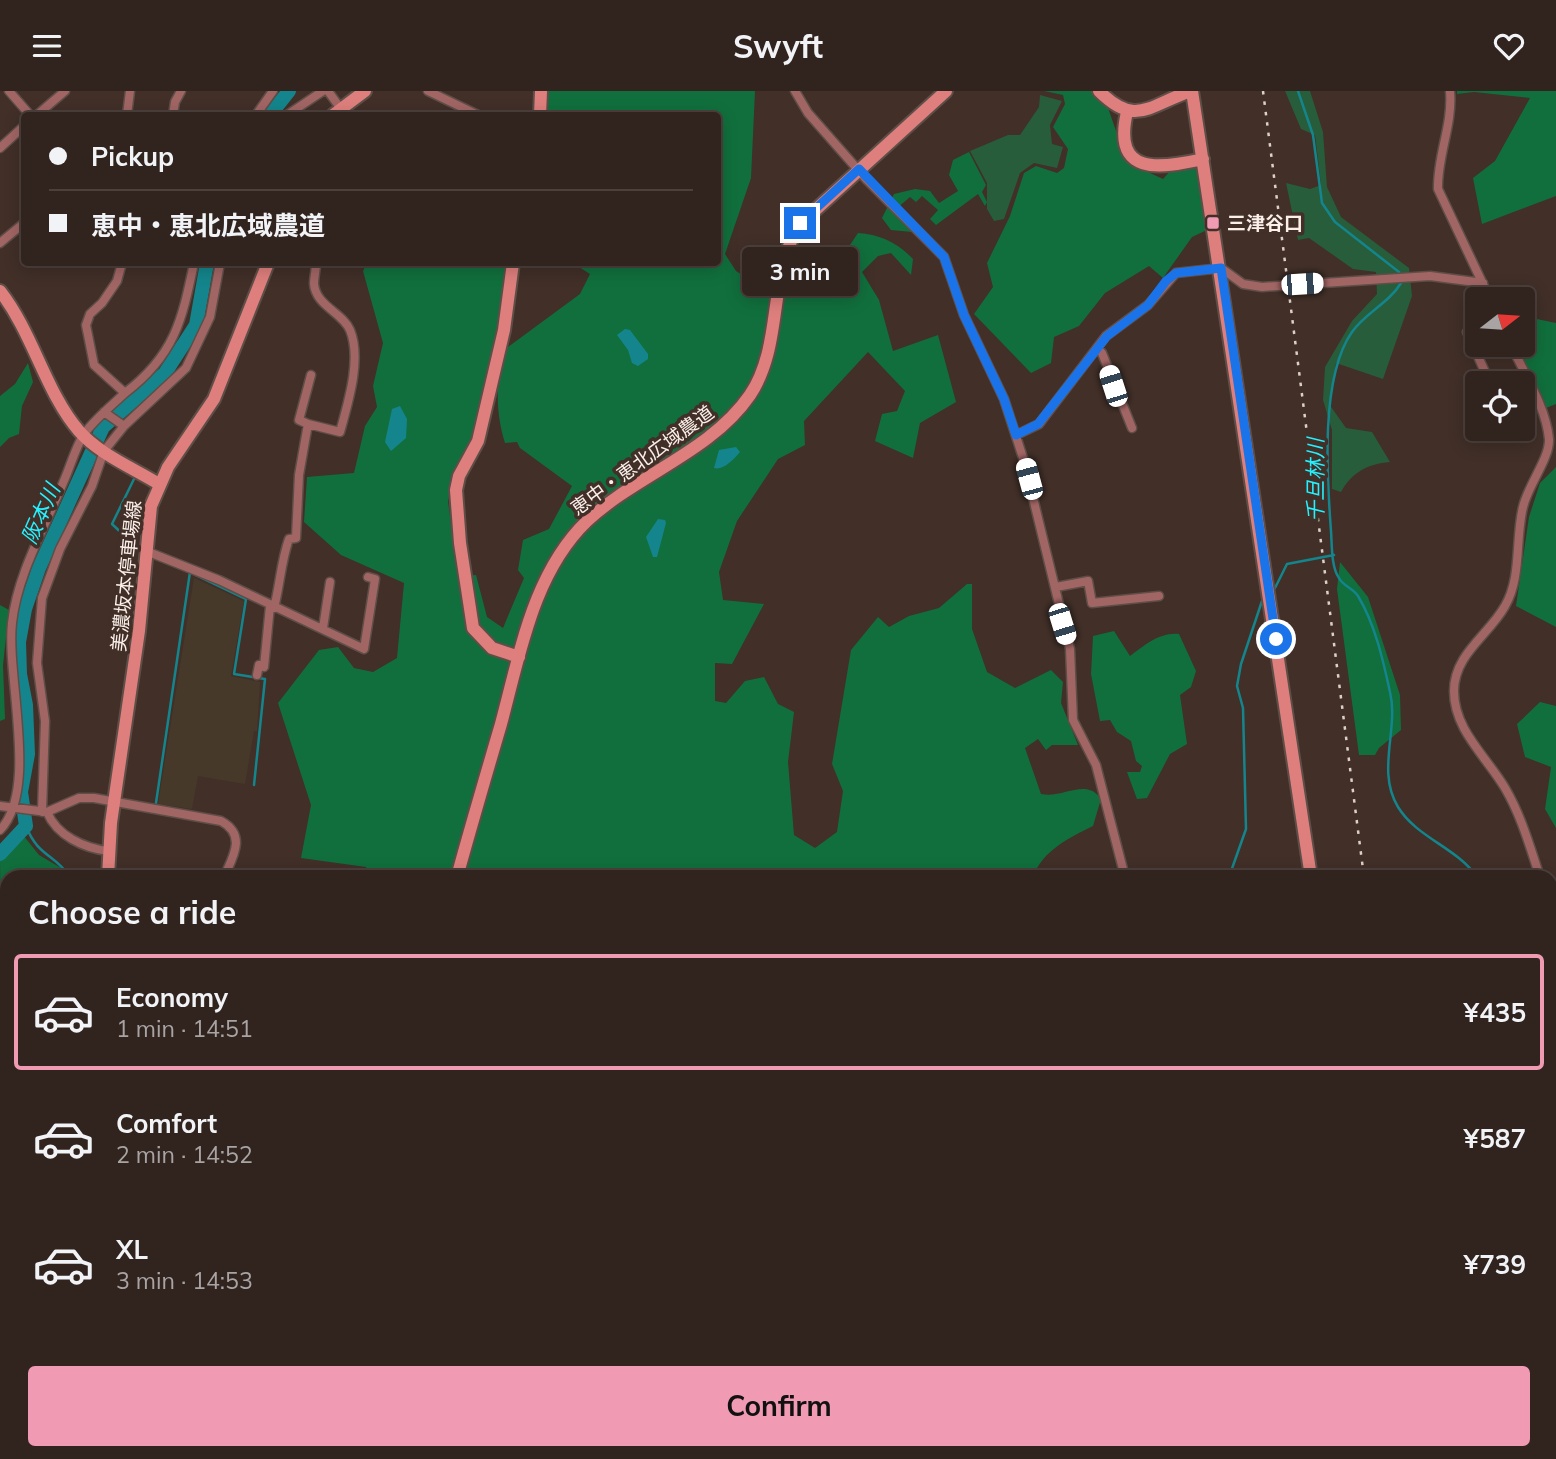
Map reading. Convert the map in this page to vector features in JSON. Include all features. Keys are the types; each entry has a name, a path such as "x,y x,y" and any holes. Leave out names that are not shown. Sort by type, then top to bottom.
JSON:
{"street":[{"path":"9,91 27,112"},
{"path":"40,112 65,91"},
{"path":"127,112 130,91"},
{"path":"173,112 175,101 181,91"},
{"path":"258,112 273,91"},
{"path":"292,112 326,91 337,112 365,91"},
{"path":"428,91 472,112"},
{"path":"540,112 541,91"},
{"path":"794,91 808,113 944,257 964,315 1004,399 1016,435 1070,649 1073,720 1100,777 1123,870"},
{"name":"恵中・恵北広域農道","path":"459,870 519,657 544,580 578,530 621,495 726,423 751,393 762,373 778,276 787,244 809,213 946,91"},
{"path":"1099,91 1117,108 1127,112 1142,110 1189,92 1221,268 1310,870"},
{"path":"1450,91 1451,105 1438,171 1438,189 1485,287"},
{"path":"1127,112 1123,138 1129,153 1140,163 1158,168 1203,159"},
{"path":"0,148 21,129"},
{"path":"0,243 21,226"},
{"path":"121,266 117,281 102,303 86,319 86,325 94,365 125,393"},
{"path":"0,830 13,809 19,771 19,728 9,661 12,621 19,590 85,437 104,412 145,375 176,334 183,320 193,266"},
{"path":"108,851 79,845 44,812 45,721 37,663 42,598 60,549 92,486 103,451 124,426 186,368 210,317 219,266"},
{"name":"美濃坂本停車場線","path":"108,870 108,851 136,664 149,514 159,484 214,399 267,266"},
{"path":"311,375 299,420 340,432 353,369 350,330 336,312 321,300 315,289 316,266"},
{"path":"513,266 504,330 478,441 459,476 456,490 460,543 473,628 492,648 519,657"},
{"path":"1016,435 1038,424 1097,348 1125,320 1148,305 1176,273 1221,268 1243,283 1262,287 1430,276 1483,283"},
{"path":"0,291 20,321 60,403 85,437 103,451 159,484"},
{"path":"1097,348 1102,353 1132,428"},
{"path":"1516,357 1545,421 1548,452 1532,478 1522,508 1510,597 1499,617 1462,660 1456,671 1454,697 1462,726 1516,808 1538,870"},
{"path":"104,412 124,426"},
{"path":"257,675 259,666 264,667 272,607 283,572 283,556 289,539 296,538 299,475 308,424"},
{"path":"146,551 208,575 364,649 375,579 368,577"},
{"path":"1056,587 1088,581 1092,603 1159,596"},
{"path":"323,628 330,582"},
{"path":"0,806 44,812 79,799 115,801 228,825 238,846 227,870"}],"shaded area":[{"path":"194,578 244,601 231,676 260,682 257,731 254,731 245,784 198,776 192,809 158,804"}],"green space":[{"path":"548,91 755,91 751,178 725,254 736,271 760,286 787,288 836,266 858,233 888,240 913,259 911,275 891,253 878,256 862,272 879,300 893,351 938,335 956,402 920,423 913,458 875,441 882,414 897,411 905,391 868,352 804,421 805,445 778,459 737,521 719,572 723,600 764,604 732,664 715,663 715,701 726,703 745,681 764,677 778,704 794,712 788,762 794,835 815,848 837,832 843,791 832,764 851,650 878,617 889,627 909,616 939,608 967,584 972,584 972,629 987,672 1015,688 1051,670 1063,682 1061,703 1078,745 1052,745 1046,750 1038,739 1025,748 1041,794 1081,789 1095,793 1101,799 1093,826 1050,852 1036,870 367,870 366,867 301,858 311,805 278,703 319,650 338,647 354,668 373,672 397,658 404,583 341,555 304,522 307,477 354,473 365,426 377,407 373,386 383,343 363,271 366,266 511,266 473,439 456,466 448,501 458,576 476,575 487,617 503,628 524,578 518,570 523,540 549,529 572,486 520,448 517,442 505,443 498,397 504,350 580,294 590,274 578,266 721,266 721,112 548,112"},
{"path":"1044,91 1091,91 1107,105 1122,148 1133,165 1163,179 1171,170 1197,166 1207,230 1192,237 1163,278 1149,266 1105,293 1079,326 1054,337 1051,363 1031,373 974,314 993,287 987,263 1010,216 1024,173 1036,166 1057,173 1064,168 1068,149 1053,127 1065,104 1063,95"},
{"path":"1285,91 1310,91 1323,132 1327,187 1341,217 1409,268 1412,296 1383,379 1336,363 1329,404 1346,428 1372,432 1390,462 1361,470 1341,492 1332,489 1332,430 1323,400 1325,367 1352,321 1377,294 1376,272 1353,269 1309,238 1298,240 1286,183 1310,189 1321,185 1315,135 1301,129"},
{"path":"1457,91 1556,91 1556,196 1482,224 1473,178 1495,161 1530,98 1474,92 1457,94"},
{"path":"1040,95 1062,101 1050,125 1052,144 1063,147 1057,168 1034,163 1020,173 1004,219 994,221 987,209 987,183 970,151 1008,135 1020,135 1039,107"},
{"path":"969,152 986,185 982,192 987,202 985,206 978,194 936,225 930,219 938,210 922,196 916,202 910,197 896,209 917,228 912,232 891,230 882,218 894,194 915,189 930,191 939,203 958,191 949,175 953,160"},
{"path":"1535,319 1556,323 1556,404 1546,408 1535,384 1535,371 1529,371 1523,357 1535,357"},
{"path":"28,363 33,382 22,406 19,434 9,438 0,447 0,396 15,384"},
{"path":"1556,467 1556,627 1516,606 1529,517 1540,483"},
{"path":"1340,562 1368,597 1400,695 1401,730 1379,748 1375,755 1359,755 1337,589"},
{"path":"0,605 9,610 3,665 5,719 0,721"},
{"path":"1114,631 1130,656 1158,637 1179,634 1196,671 1191,687 1180,695 1187,744 1170,754 1147,798 1137,799 1127,772 1140,772 1142,766 1136,761 1131,741 1117,732 1110,720 1100,721 1091,674 1093,636"},
{"path":"1540,702 1556,706 1556,828 1545,809 1551,767 1525,757 1517,724"},
{"path":"23,835 39,855 62,870 0,870 0,857"}],"water":[{"path":"625,329 630,330 648,354 648,359 638,366 632,363 628,350 617,335"},
{"path":"400,406 407,419 406,438 391,451 385,442 392,409"},
{"path":"736,447 740,452 732,461 721,468 714,468 719,450"},
{"path":"658,519 665,520 666,523 657,557 653,557 646,537"}],"waterway":[{"name":"阪本川","path":"272,112 289,91"},
{"name":"千旦林川","path":"1298,91 1313,135 1322,203 1335,222 1399,272 1401,283 1352,332 1342,351 1335,375 1330,401 1327,457 1332,549 1336,573 1364,607 1381,655 1392,706 1389,779 1398,807 1415,827 1471,870"},
{"name":"阪本川","path":"0,854 26,826 21,792 28,754 19,642 25,609 39,568 103,427 165,373 196,325 206,266"},
{"path":"132,543 112,524 134,479"},
{"path":"1275,588 1287,564 1334,555"},
{"path":"156,803 190,572"},
{"path":"196,575 246,599 234,674 265,679 254,785"},
{"path":"1231,870 1246,829 1243,708 1237,686 1241,664 1263,598"},
{"path":"26,826 41,850 65,870"}],"railway":[{"path":"1263,91 1363,870"}],"place":[{"name":"三津谷口","path":"1213,223"}],"route":[{"path":"800,223 859,169 867,180 940,250 964,315 1004,399 1016,435 1038,424 1055,406 1107,336 1148,305 1166,281 1176,273 1221,268 1276,639"}]}
